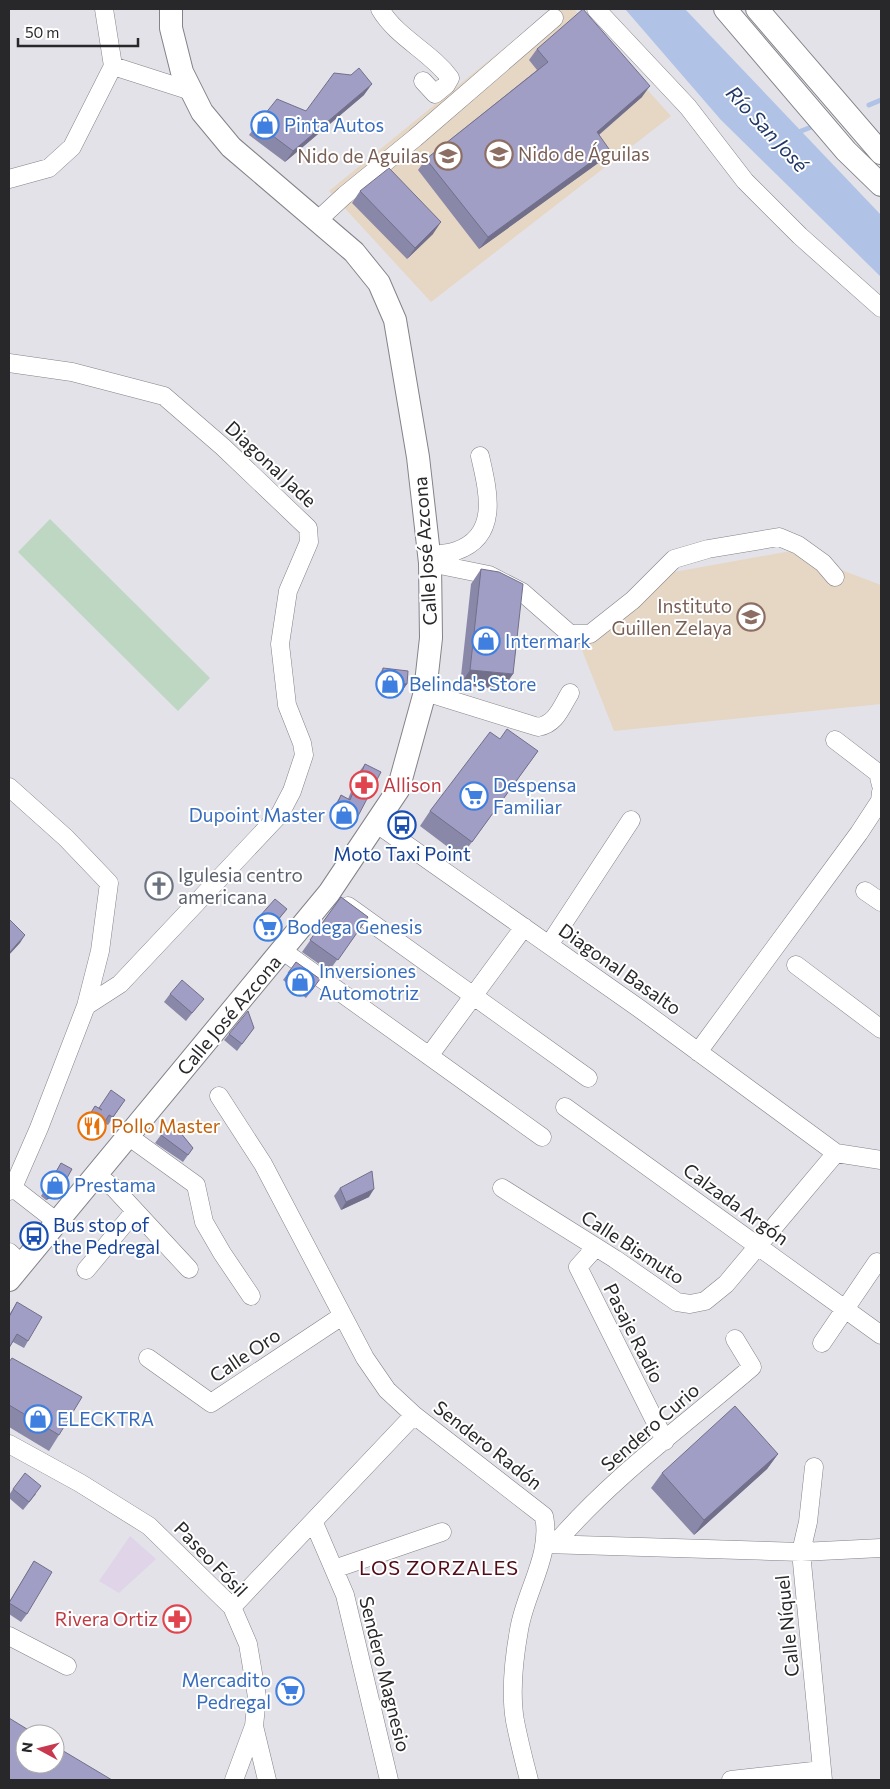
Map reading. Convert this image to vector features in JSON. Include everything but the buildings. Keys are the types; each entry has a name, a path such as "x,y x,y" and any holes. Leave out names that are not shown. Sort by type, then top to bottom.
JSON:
{"main road":[{"name":"Calle José Azcona","path":"13,1265 57,1222 330,893 398,790 425,692 431,638 429,560 418,457 395,320 379,283 354,252 231,147 202,112 182,72 172,28 171,9"},
{"path":"726,9 846,151 881,184"},
{"path":"757,9 881,153"}],"street":[{"path":"9,179 49,168 72,146 113,66 104,9"},
{"path":"380,9 385,17 411,43 450,78 446,85 434,94 423,81"},
{"path":"596,9 688,107 744,181 800,236 881,308"},
{"path":"318,220 344,195 416,138 554,18"},
{"path":"113,66 192,91"},
{"name":"Diagonal Jade","path":"9,363 72,372 164,396 223,447 308,528 309,542 288,591 280,644 287,705 302,743 304,755 292,791 280,814 120,984 86,1006"},
{"path":"429,560 456,551 474,541 482,531 486,520 489,494 480,456"},
{"path":"429,560 489,576 522,592 570,634 590,634 633,600 674,559 708,549 779,537 798,546 816,559 835,577"},
{"path":"425,692 538,728 549,725 559,714 570,693"},
{"path":"834,740 878,773 881,784"},
{"path":"9,787 66,838 109,883 100,951 86,1006 44,1114 10,1189 57,1222"},
{"path":"698,1052 859,833 880,802 881,792"},
{"path":"549,945 631,820"},
{"name":"Diagonal Basalto","path":"377,824 524,927 836,1153"},
{"path":"865,892 881,902"},
{"path":"330,893 588,1078"},
{"path":"429,1056 524,927"},
{"path":"283,951 542,1137"},
{"path":"796,965 881,1029"},
{"name":"Sendero Radón","path":"219,1096 263,1164 365,1358 387,1390 414,1415 544,1516 550,1544"},
{"name":"Calzada Argón","path":"565,1107 881,1335"},
{"path":"128,1136 196,1185 204,1222 251,1296"},
{"path":"836,1153 881,1160"},
{"name":"Calle Bismuto","path":"502,1188 596,1247 663,1294 677,1302 690,1304 705,1301 726,1284 836,1153"},
{"path":"96,1175 114,1188 189,1269"},
{"path":"86,1270 135,1211"},
{"name":"Pasaje Radio","path":"596,1247 578,1267 665,1441"},
{"path":"822,1344 876,1262"},
{"name":"Calle Oro","path":"148,1358 211,1403 342,1316"},
{"name":"Sendero Curio","path":"550,1544 665,1441 752,1367 735,1339"},
{"path":"232,1607 314,1523 414,1415"},
{"name":"Paseo Fósil","path":"9,1444 80,1483 148,1526 232,1607 248,1644 257,1697 254,1726 234,1780"},
{"name":"Calle Níquel","path":"814,1468 808,1522 801,1552 822,1775"},
{"name":"Sendero Magnesio","path":"314,1523 345,1595 389,1780"},
{"path":"334,1569 442,1532"},
{"path":"529,1780 515,1719 514,1676 519,1628 550,1544 801,1552 881,1548"},
{"path":"9,1636 67,1666"},
{"path":"254,1726 268,1780"},
{"path":"731,1780 822,1775"}],"shaded area":[{"name":"Nido de Águilas","path":"552,9 574,9 671,116 431,302 329,191"},
{"name":"Instituto Guillen Zelaya","path":"791,551 881,585 881,704 614,731 582,650 674,572"},
{"path":"130,1536 156,1559 119,1593 99,1581"}],"green space":[{"path":"50,519 210,678 178,711 18,552"}],"water":[{"name":"Río San José","path":"625,9 685,9 881,215 881,277 721,120"}],"waterway":[{"path":"869,105 881,100"},
{"name":"Río San José","path":"796,133 814,126"}],"place":[{"name":"Pinta Autos","path":"265,125"},
{"name":"Nido de Águilas","path":"499,154"},
{"name":"Nido de Aguilas","path":"448,156"},
{"name":"Instituto Guillen Zelaya","path":"751,617"},
{"name":"Intermark","path":"486,641"},
{"name":"Belinda's Store","path":"390,684"},
{"name":"Allison","path":"364,785"},
{"name":"Despensa Familiar","path":"474,796"},
{"name":"Dupoint Master","path":"344,815"},
{"name":"Moto Taxi Point","path":"402,825"},
{"name":"Igulesia centro americana","path":"159,886"},
{"name":"Bodega Genesis","path":"268,927"},
{"name":"Inversiones Automotriz","path":"300,982"},
{"name":"Pollo Master","path":"92,1126"},
{"name":"Prestama","path":"55,1185"},
{"name":"Bus stop of the Pedregal","path":"34,1236"},
{"name":"ELECKTRA","path":"38,1419"},
{"name":"Rivera Ortiz","path":"177,1619"},
{"name":"Mercadito Pedregal","path":"290,1691"}],"district":[{"name":"LOS ZORZALES","path":"439,1568"}]}
